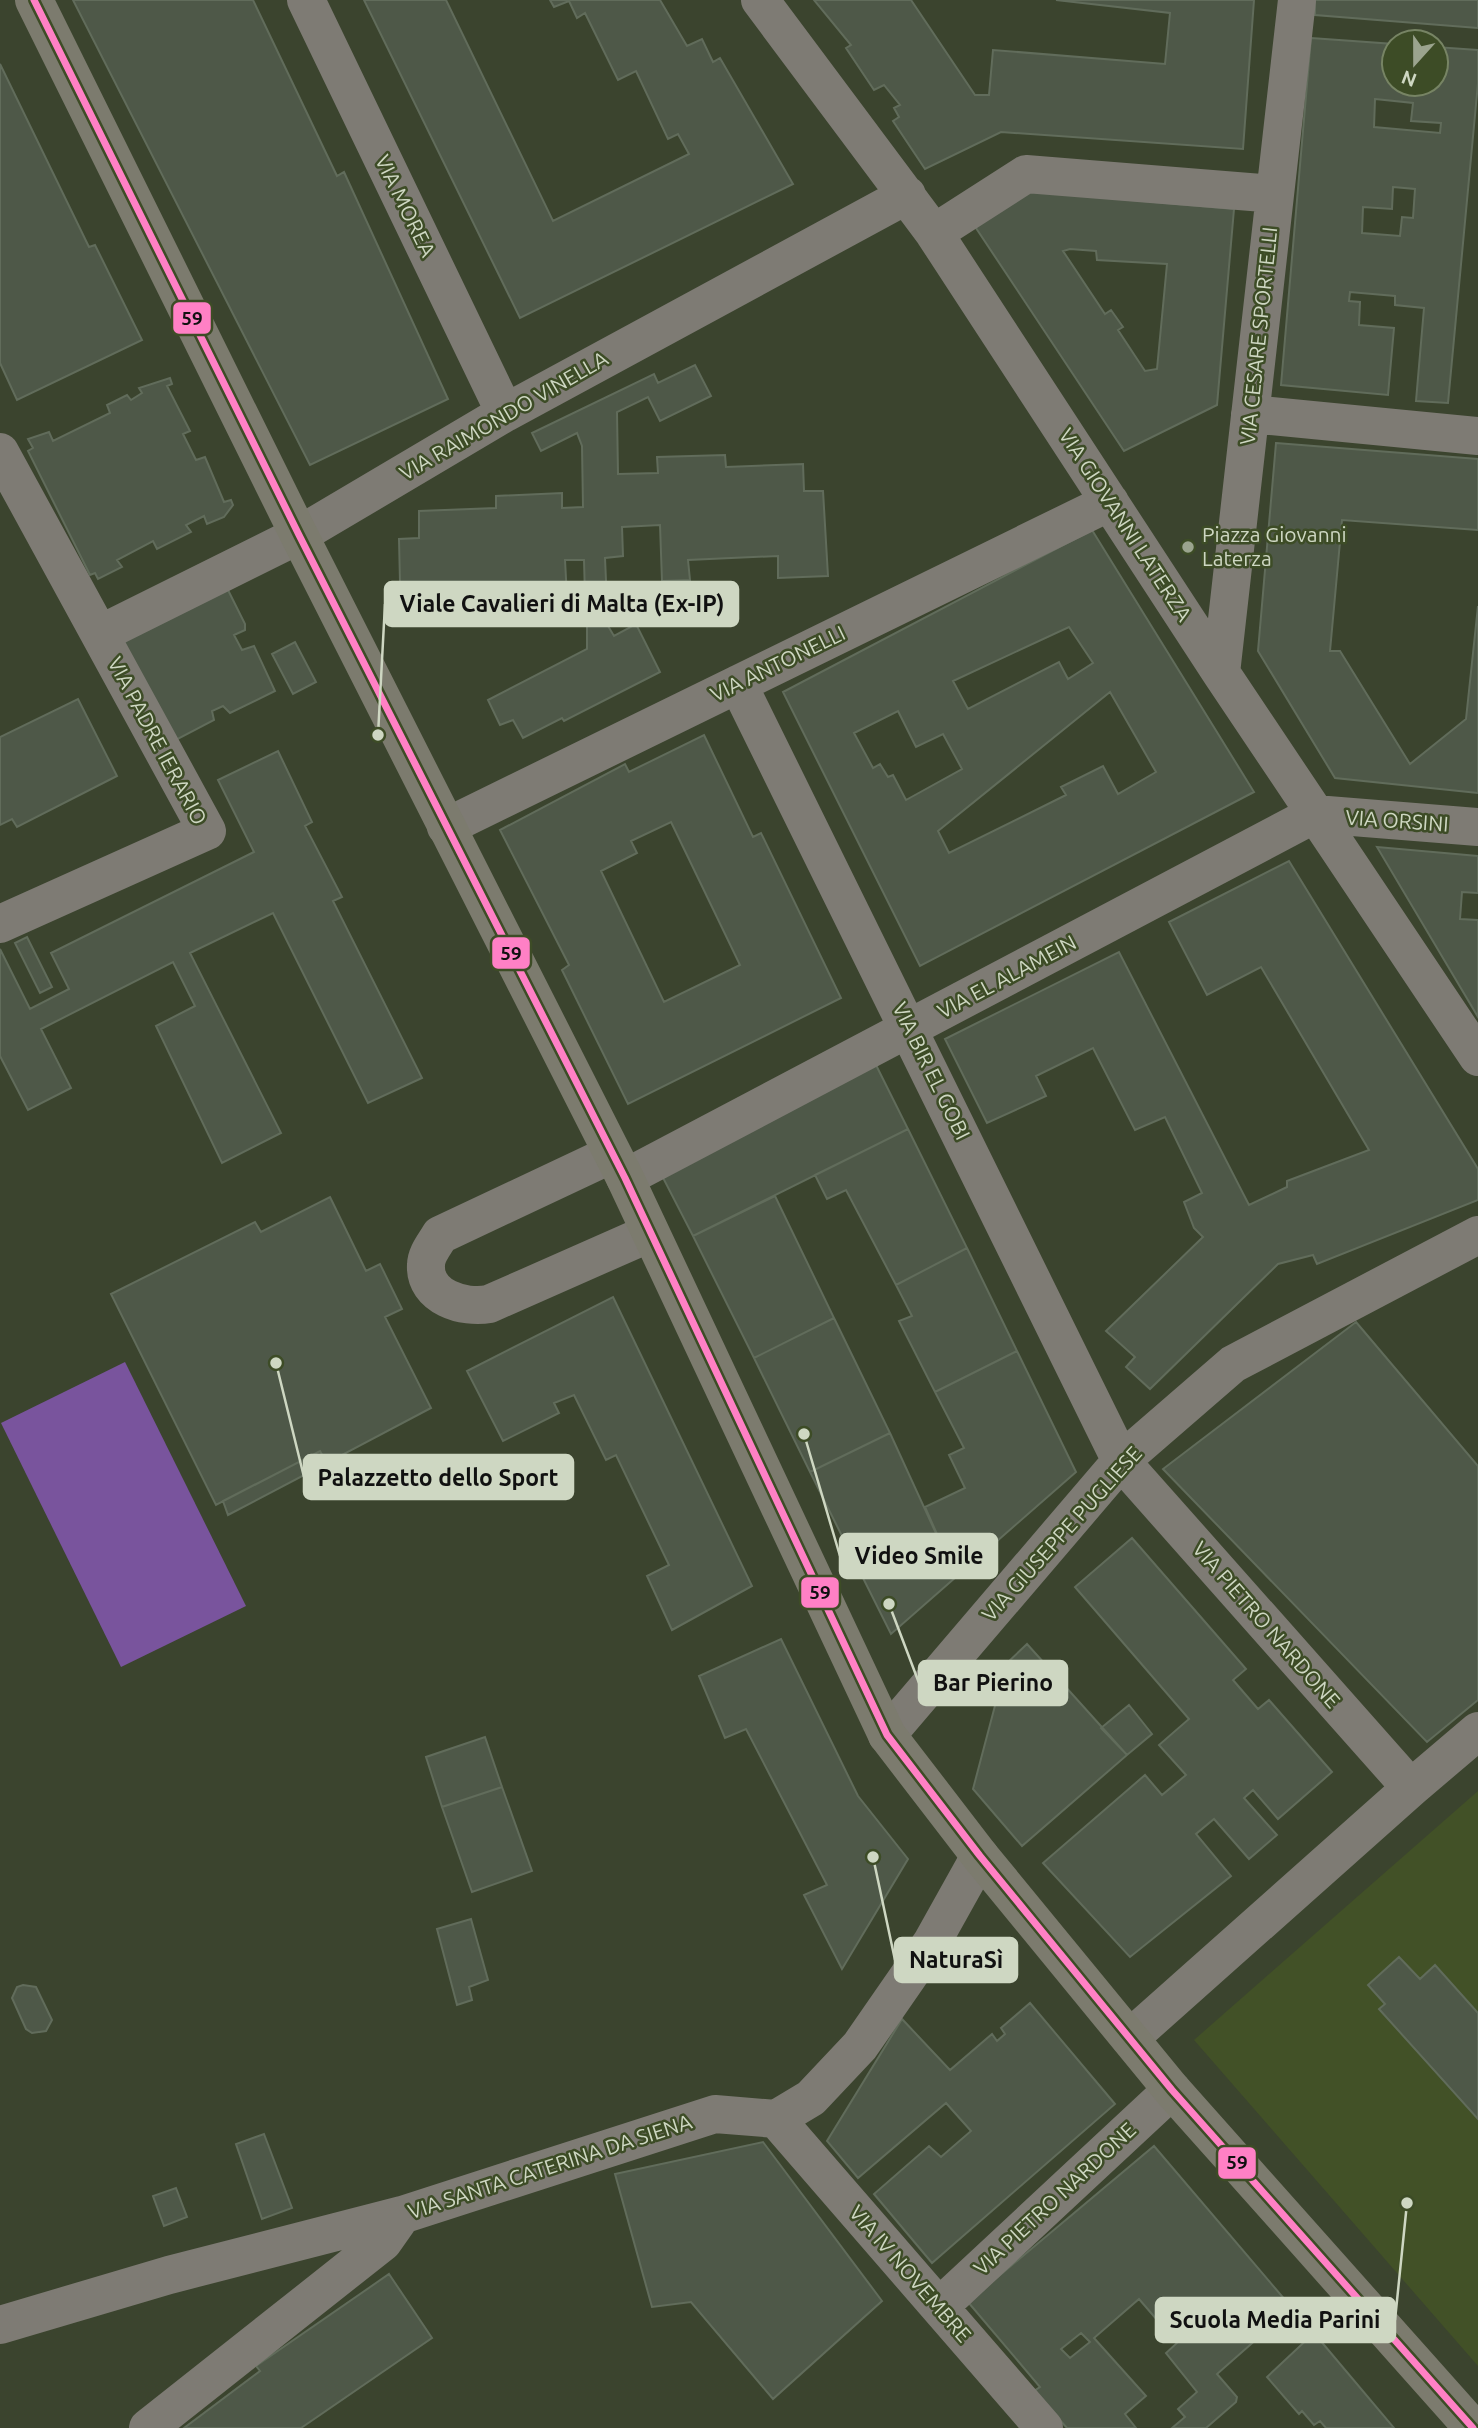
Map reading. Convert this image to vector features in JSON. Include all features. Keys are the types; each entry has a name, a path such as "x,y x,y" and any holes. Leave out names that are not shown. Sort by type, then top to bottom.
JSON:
{"main road":[{"path":"34,0 299,535 619,1166 887,1734 980,1857 1172,2090 1473,2428"}],"street":[{"name":"VIA MOREA","path":"306,0 505,413"},
{"name":"VIA GIOVANNI LATERZA","path":"760,0 934,233 1221,673 1478,1057"},
{"name":"VIA CESARE SPORTELLI","path":"1221,673 1297,0"},
{"path":"934,233 1026,174 1275,194"},
{"name":"VIA RAIMONDO VINELLA","path":"100,634 299,535 505,413 907,195"},
{"path":"1250,414 1478,436"},
{"name":"VIA PADRE IERARIO","path":"0,452 207,831 0,925"},
{"name":"VIA ANTONELLI","path":"446,827 1110,502"},
{"name":"VIA BIR EL GOBI","path":"738,684 910,1028 1121,1461"},
{"name":"VIA ORSINI","path":"1315,814 1478,827"},
{"name":"VIA EL ALAMEIN","path":"650,1233 481,1306 456,1303 439,1293 425,1266 429,1251 440,1235 619,1166 910,1028 1315,814"},
{"name":"VIA GIUSEPPE PUGLIESE","path":"887,1734 1121,1461 1233,1364 1478,1235"},
{"name":"VIA PIETRO NARDONE","path":"1121,1461 1411,1788"},
{"path":"1129,2038 1478,1731"},
{"path":"776,2119 811,2098 860,2046 932,1942 980,1857"},
{"name":"VIA PIETRO NARDONE","path":"939,2307 1172,2090"},
{"name":"VIA SANTA CATERINA DA SIENA","path":"0,2325 169,2276 402,2215 715,2114 776,2119"},
{"name":"VIA IV NOVEMBRE","path":"776,2119 1044,2428"},
{"path":"148,2428 383,2242 402,2215"}],"shaded area":[{"path":"125,1362 246,1606 121,1667 1,1423"},
{"path":"1478,1791 1478,2366 1194,2040"}],"building":[{"path":"73,0 253,0 337,176 344,172 448,399 310,465"},
{"path":"364,0 446,0 553,221 689,154 678,134 668,139 636,71 618,80 585,13 577,18 569,1 554,7 550,0 660,0 687,46 702,39 713,62 720,58 793,184 520,318"},
{"path":"814,0 911,0 975,95 989,95 993,50 1165,64 1170,13 1056,0 1254,0 1243,149 1001,132 925,169 893,121 899,117 894,108 900,105 884,85 874,90 846,48 851,45"},
{"path":"1315,0 1478,0 1478,28 1315,15"},
{"path":"1311,38 1380,43 1380,98 1450,98 1450,48 1478,50 1478,83 1448,403 1416,401 1424,308 1395,305 1395,296 1350,292 1349,301 1360,302 1359,325 1394,328 1388,395 1281,385","holes":["1375,99 1413,103 1411,121 1441,123 1440,133 1374,127","1393,187 1415,189 1413,218 1402,217 1400,236 1362,233 1363,207 1392,209"]},
{"path":"0,64 89,247 95,245 142,340 17,400 0,363"},
{"path":"1015,190 1234,209 1217,405 1124,451 970,219","holes":["1063,251 1096,251 1097,260 1167,264 1157,369 1145,371 1118,330 1123,327 1111,310 1105,314"]},
{"path":"695,365 711,396 660,421 648,397 617,412 618,474 658,473 657,457 725,455 726,467 803,464 804,491 823,491 828,576 778,578 778,556 688,560 690,580 662,581 660,525 622,527 623,556 605,558 608,626 614,636 636,624 660,672 564,721 562,718 523,738 513,720 500,725 488,700 587,649 587,625 564,625 564,616 541,617 540,598 450,601 451,623 401,625 399,539 419,538 419,511 496,508 496,496 562,493 562,508 583,507 582,446 577,433 541,451 532,433 654,374 658,383","holes":["565,560 584,560 585,596 567,597"]},
{"path":"170,378 172,384 167,386 190,431 183,434 196,460 205,457 224,502 231,500 233,505 224,517 207,524 204,516 186,525 191,532 157,549 153,541 117,560 122,567 98,579 95,573 90,575 28,451 33,448 28,439 49,432 53,441 110,413 107,405 127,395 131,400 142,393 139,388"},
{"path":"1276,443 1478,459 1478,530 1342,520 1330,651 1340,651 1410,764 1466,719 1478,606 1478,793 1335,778 1258,651"},
{"path":"1092,530 1254,792 920,966 783,692","holes":["1069,627 1093,663 1068,679 1059,662 968,709 953,681","1110,692 1156,772 1118,794 1103,766 1061,787 1066,795 949,853 938,831","898,711 916,747 943,734 962,769 906,800 893,775 888,777 880,764 873,768 854,733"]},
{"path":"226,586 245,624 245,630 234,635 242,650 254,646 275,691 230,713 223,706 212,711 214,720 172,742 118,635"},
{"path":"295,642 316,682 293,694 272,654"},
{"path":"78,699 117,776 17,827 12,819 0,825 0,737"},
{"path":"704,735 753,837 761,833 841,998 628,1104 562,970 569,965 500,830 625,764 629,772","holes":["671,822 740,965 664,1002 601,871 637,853 631,841"]},
{"path":"278,751 312,822 305,826 342,897 333,901 422,1078 368,1103 273,913 190,953 281,1133 222,1163 156,1026 195,1006 173,962 41,1029 71,1088 28,1110 0,1056 0,949 30,1009 69,989 51,953 254,852 218,780"},
{"path":"1377,847 1478,856 1478,893 1462,892 1460,919 1478,920 1478,1017"},
{"path":"1289,861 1478,1169 1478,1200 1317,1264 1313,1255 1278,1264 1150,1389 1126,1367 1135,1357 1106,1331 1203,1237 1194,1228 1184,1202 1202,1193 1165,1117 1135,1130 1093,1048 1036,1076 1046,1096 987,1123 945,1039 1119,952 1249,1205 1287,1187 1287,1181 1369,1150 1261,967 1207,995 1169,922"},
{"path":"27,937 52,987 40,993 15,943"},
{"path":"875,1063 908,1129 693,1236 659,1170"},
{"path":"908,1129 967,1248 896,1285 846,1190 827,1199 815,1175"},
{"path":"775,1196 834,1318 754,1358 693,1236"},
{"path":"330,1197 366,1271 380,1264 402,1309 385,1317 431,1408 327,1463 320,1451 216,1505 111,1294 255,1222 261,1232"},
{"path":"967,1248 1017,1351 935,1392 899,1321 912,1316 896,1285"},
{"path":"613,1297 752,1586 672,1630 647,1576 669,1565 616,1455 606,1460 574,1395 554,1403 559,1413 503,1441 467,1371"},
{"path":"834,1318 890,1433 810,1472 754,1358"},
{"path":"1356,1322 1478,1466 1478,1700 1427,1742 1163,1469"},
{"path":"1017,1351 1076,1472 956,1577 925,1507 965,1488 949,1455 964,1448 935,1392"},
{"path":"890,1433 956,1577 891,1634 810,1472"},
{"path":"320,1451 327,1463 228,1515 223,1501"},
{"path":"1132,1538 1246,1669 1233,1680 1258,1709 1269,1700 1332,1772 1278,1819 1253,1790 1244,1798 1277,1835 1249,1859 1214,1819 1196,1834 1231,1876 1130,1957 1043,1863 1145,1775 1162,1795 1186,1775 1159,1745 1189,1719 1075,1587"},
{"path":"781,1639 858,1796 908,1859 842,1969 804,1895 827,1885 746,1729 725,1738 699,1676"},
{"path":"1027,1644 1127,1755 1022,1846 973,1789 1006,1664"},
{"path":"1129,1705 1152,1734 1127,1755 1101,1728"},
{"path":"485,1737 502,1787 442,1807 426,1757"},
{"path":"502,1787 532,1871 472,1892 442,1807"},
{"path":"471,1919 488,1980 469,1987 472,2000 457,2005 437,1929"},
{"path":"1399,1957 1420,1979 1435,1965 1478,2013 1478,2119 1379,2009 1385,2004 1368,1985"},
{"path":"17,1987 36,1987 52,2020 46,2031 32,2033 26,2029 12,1998"},
{"path":"1030,2003 1115,2104 932,2263 874,2194 929,2146 941,2157 971,2131 946,2103 858,2178 827,2141 902,2019 950,2070 992,2034 997,2041 1005,2034 1001,2028"},
{"path":"264,2134 292,2208 262,2219 236,2144"},
{"path":"763,2142 882,2301 773,2399 691,2302 652,2307 615,2174"},
{"path":"1154,2146 1292,2308 1217,2374 1237,2397 1236,2402 1206,2428 1172,2428 1185,2417 1178,2409 1197,2392 1166,2353 1177,2343 1139,2299 1094,2338 1146,2396 1125,2414 1136,2428 1067,2428 1034,2391 1040,2387 968,2302","holes":["1081,2333 1090,2342 1070,2358 1061,2349"]},
{"path":"176,2188 187,2217 164,2226 153,2196"},
{"path":"389,2274 432,2338 301,2428 184,2428 260,2371 256,2366"},
{"path":"1314,2333 1394,2428 1326,2428 1320,2421 1314,2425 1302,2411 1299,2414 1267,2377"}],"transit line":[{"name":"59","path":"34,0 299,535 625,1178 887,1735 980,1856 1172,2090 1473,2428"}],"place":[{"name":"Piazza Giovanni Laterza","path":"1188,547"},
{"name":"Viale Cavalieri di Malta (Ex-IP)","path":"378,735"},
{"name":"Palazzetto dello Sport","path":"276,1363"},
{"name":"Video Smile","path":"804,1434"},
{"name":"Bar Pierino","path":"889,1604"},
{"name":"NaturaSì","path":"873,1857"},
{"name":"Scuola Media Parini","path":"1407,2203"}]}
